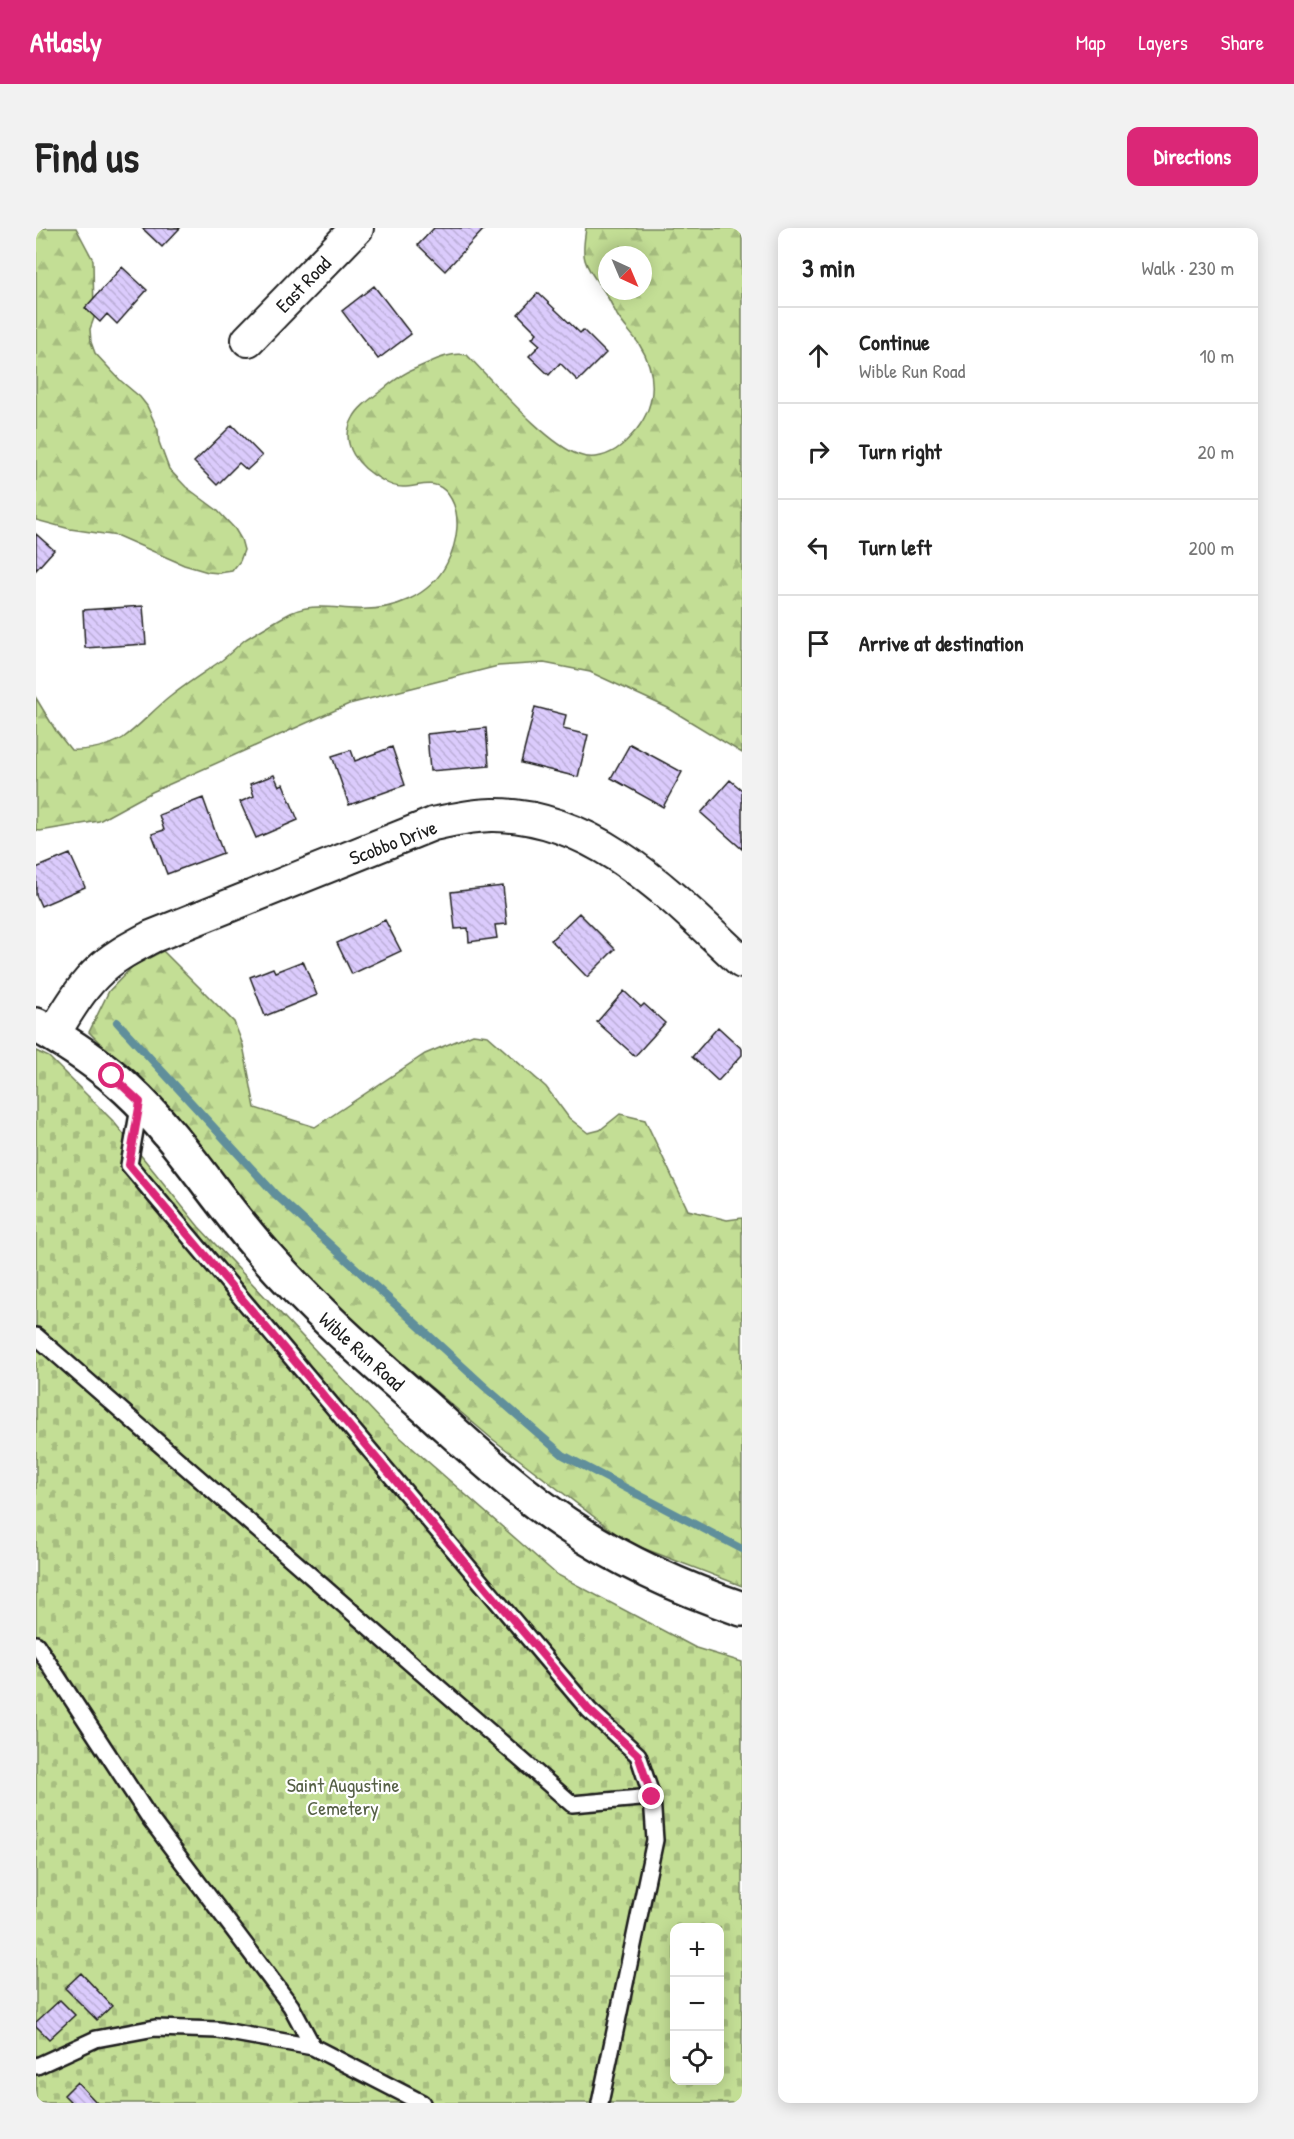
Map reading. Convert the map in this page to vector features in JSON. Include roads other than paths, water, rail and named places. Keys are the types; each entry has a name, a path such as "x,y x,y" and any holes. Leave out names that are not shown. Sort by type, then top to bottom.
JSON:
{"street":[{"name":"East Road","path":"248,340 357,228"},
{"name":"Scobbo Drive","path":"44,1030 100,969 151,937 434,824 470,817 492,815 548,822 595,842 659,887 742,962"},
{"name":"Wible Run Road","path":"44,1030 112,1076 140,1102 259,1248 303,1296 362,1353 505,1477 566,1524 623,1558 669,1582 742,1609"}],"lane":[{"path":"140,1102 129,1165 582,1701 638,1755 652,1797 655,1840 600,2103"},
{"path":"36,1336 572,1804 652,1797"},
{"path":"36,1644 151,1820 291,2006 313,2047"},
{"path":"36,2066 96,2039 155,2028 218,2030 313,2047 422,2103"}],"waterway":[{"path":"117,1022 275,1194 485,1387 563,1455 742,1549"}],"park label":[{"name":"Saint Augustine Cemetery","path":"343,1796"}]}
